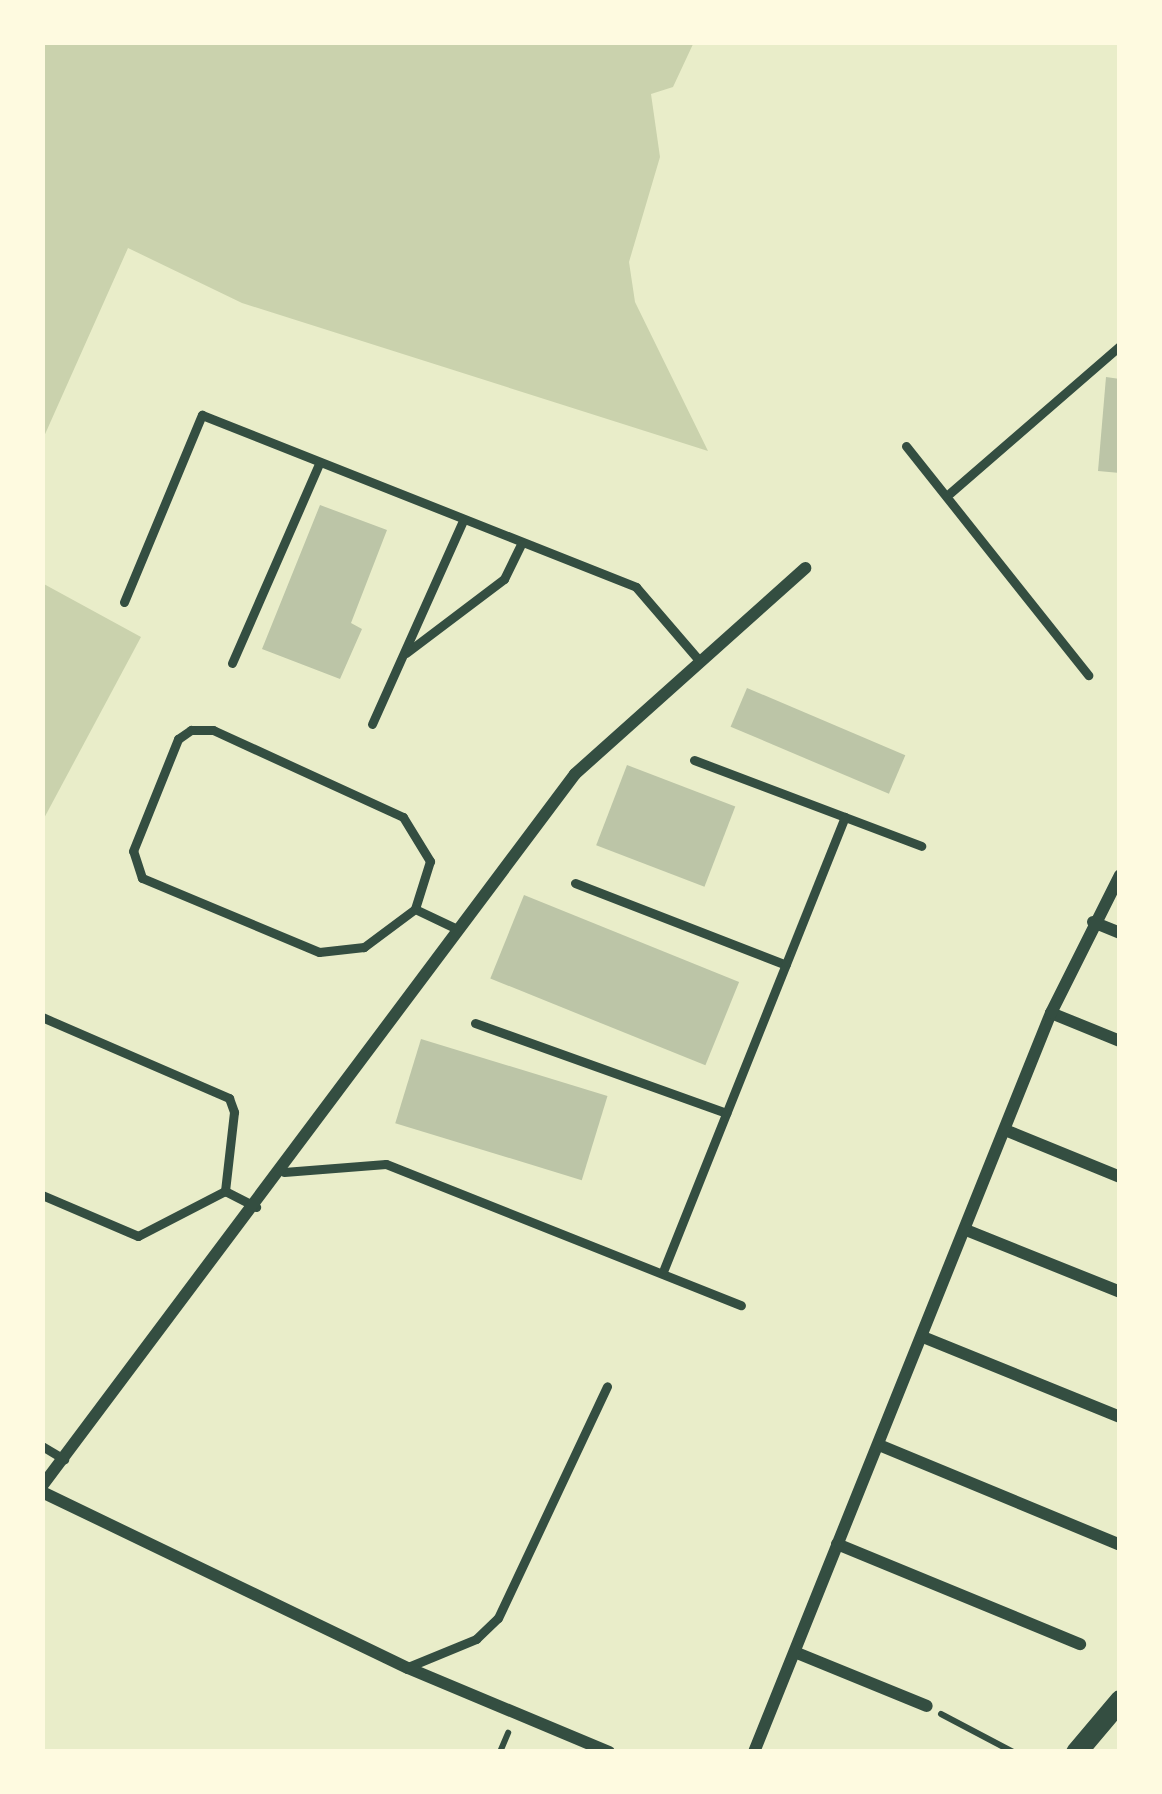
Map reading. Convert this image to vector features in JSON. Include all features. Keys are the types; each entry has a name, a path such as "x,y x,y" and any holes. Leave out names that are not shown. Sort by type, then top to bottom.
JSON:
{"street":[{"path":"609,1752 408,1667 42,1489 284,1172 455,928 575,774 698,659 805,568"},
{"path":"754,1752 1052,1013 1120,874"},
{"path":"1094,922 1120,933"},
{"path":"1052,1013 1120,1041"},
{"path":"1005,1130 1120,1177"},
{"path":"966,1230 1120,1292"},
{"path":"922,1337 1120,1417"},
{"path":"879,1445 1120,1545"},
{"path":"837,1544 1080,1644"},
{"path":"797,1653 927,1706"},
{"path":"1076,1752 1120,1700"}],"lane":[{"path":"950,493 1120,346"},
{"path":"124,602 202,415 636,586 698,659"},
{"path":"906,446 950,493 1088,675"},
{"path":"232,663 320,462"},
{"path":"372,724 463,521"},
{"path":"402,656 504,579 521,544"},
{"path":"213,730 404,817 430,861 416,909 364,947 319,952 142,878 133,851 178,739 213,730"},
{"path":"694,760 922,846"},
{"path":"664,1269 845,817"},
{"path":"575,884 786,965"},
{"path":"416,909 455,928"},
{"path":"42,1017 230,1098 225,1191"},
{"path":"475,1023 726,1113"},
{"path":"284,1172 386,1164 664,1269 741,1305"},
{"path":"42,1195 138,1236 225,1191"},
{"path":"225,1191 256,1207"},
{"path":"408,1667 476,1639 498,1618 607,1386"},
{"path":"42,1446 64,1459"}],"path":[{"path":"927,1706 1013,1752"}],"green space":[{"path":"42,42 694,42 673,87 651,94 660,157 629,262 635,302 708,451 242,303 128,248 42,441"},
{"path":"42,583 141,637 42,822"}],"building":[{"path":"1106,377 1120,379 1120,473 1098,471"},
{"path":"320,505 387,530 351,623 362,629 340,679 262,649"},
{"path":"747,688 905,755 889,794 731,727"},
{"path":"627,765 735,807 704,887 596,845"},
{"path":"524,895 739,982 705,1065 490,978"},
{"path":"421,1039 607,1096 582,1180 395,1123"}]}
